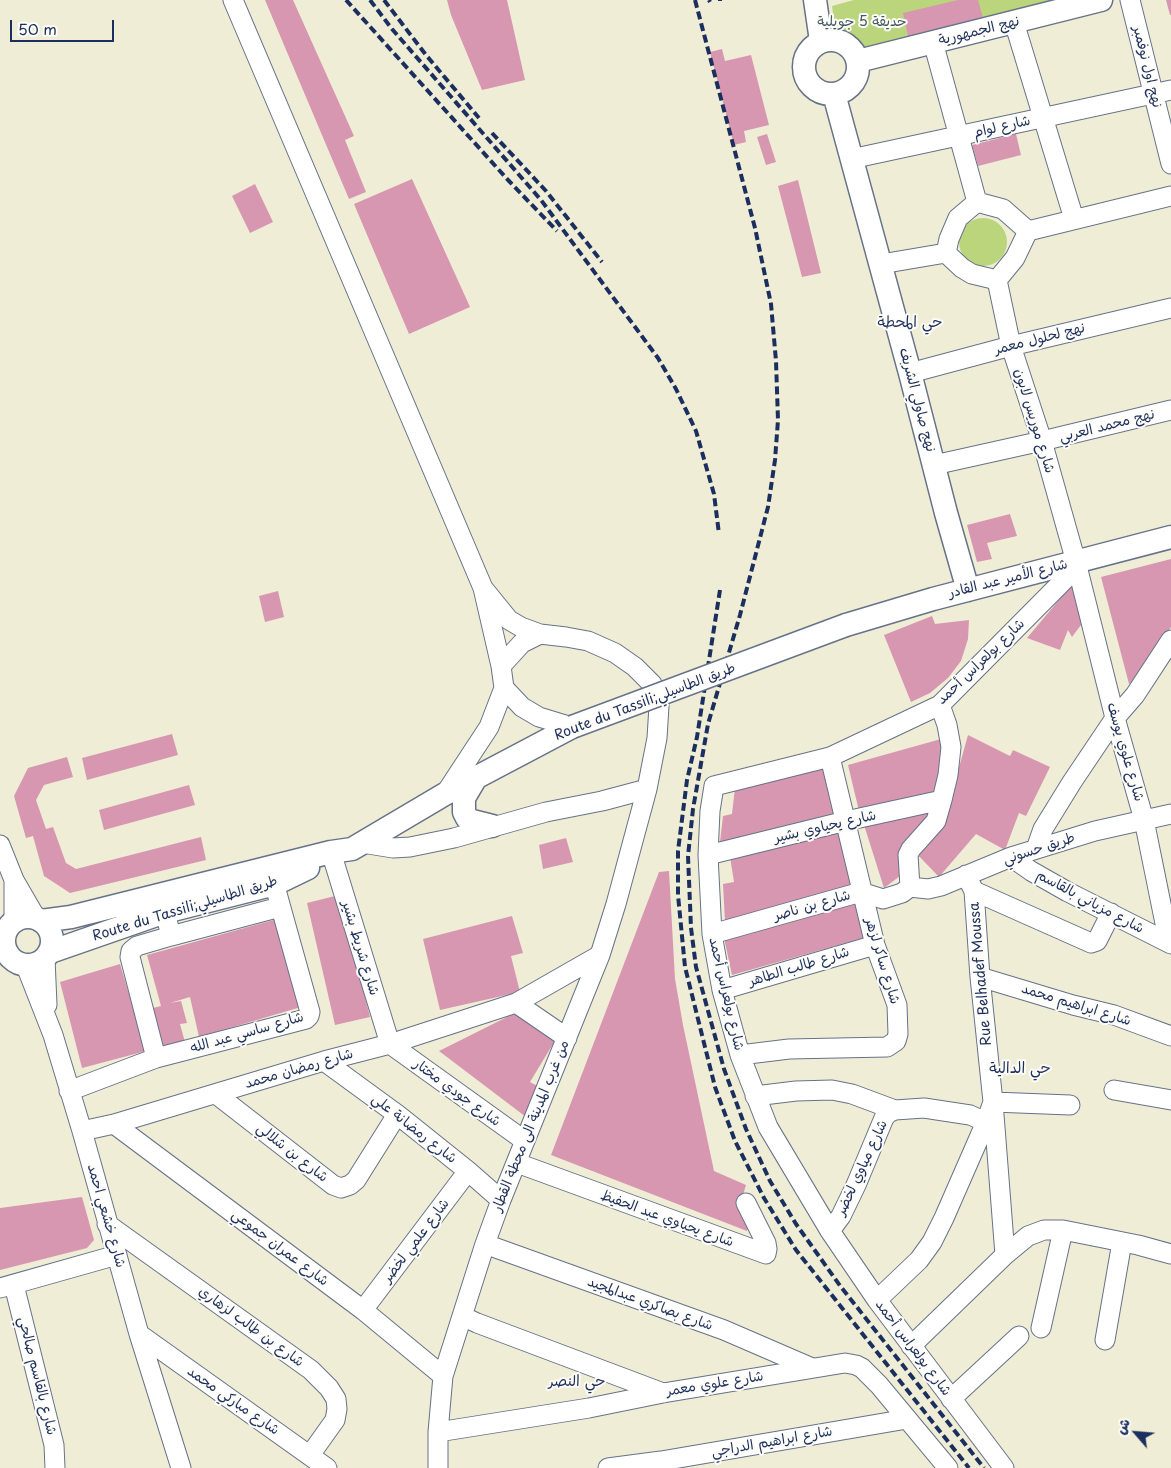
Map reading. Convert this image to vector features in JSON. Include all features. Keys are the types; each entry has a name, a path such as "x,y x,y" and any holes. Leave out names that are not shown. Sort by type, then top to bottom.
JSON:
{"main road":[{"path":"815,0 821,41"},
{"name":"نهج الجمهورية","path":"858,61 1101,0"},
{"path":"831,39 848,45 858,61 855,79 843,92 825,94 816,91 805,78 804,60 813,45 821,41 831,39"},
{"name":"نهج صاولي الشربف","path":"834,94 968,590"},
{"name":"شارع الأمير عبد القادر","path":"846,626 933,598 1076,565 1171,537"},
{"name":"Route du Tassili;طريق الطاسيلي","path":"40,958 165,912 343,851 477,776 572,727 846,626"},
{"path":"477,776 464,798 464,812 472,820 492,826"},
{"name":"Route du Tassili;طريق الطاسيلي","path":"39,920 71,917 273,876"},
{"path":"26,917 39,920 50,932 52,938 40,958 14,962 3,951 8,925 26,917"}],"street":[{"path":"233,0 483,588 501,666 504,688 488,727 445,794"},
{"name":"نهج اول نوفمبر","path":"1130,0 1162,92 1171,164"},
{"path":"1014,22 1074,219"},
{"path":"933,42 977,202"},
{"name":"شارع لوام","path":"851,159 1162,92"},
{"path":"946,253 962,268 972,274 997,280 1015,258 1028,231 1171,196"},
{"path":"977,202 1003,209 1028,231"},
{"path":"946,253 949,239 958,218 977,202"},
{"path":"881,264 946,253"},
{"name":"شارع موريس لابون","path":"997,280 1010,346 1042,442 1076,565"},
{"name":"نهج لحلول معمر","path":"910,373 1010,346 1171,308"},
{"name":"نهج محمد العربي","path":"934,465 1042,442 1171,410"},
{"name":"شارع بولعراس أحمد","path":"1004,1468 877,1300 830,1231 772,1134 740,1055 722,990 712,934 708,855 710,811 714,786 830,757 940,705 1076,565"},
{"name":"شارع علوي يوسف","path":"1076,565 1115,718 1144,820 1170,944"},
{"name":"من غرب المدينة الى محطة القطار","path":"438,1468 438,1432 443,1376 501,1200 600,955 616,904 647,789 657,738 659,706 652,684 615,653 588,641 566,636 540,634 521,627 509,620 483,588"},
{"path":"501,666 522,643 540,634"},
{"name":"شارع مزياني بالقاسم","path":"1036,849 1043,829 1072,782 1115,718 1135,696 1171,640"},
{"path":"504,688 522,707 539,717 572,727"},
{"path":"910,887 908,855 936,820 942,800 951,747 947,725 940,705"},
{"name":"شارع ساكر لزهر","path":"740,1055 789,1049 887,1047 896,1041 899,1024 897,1005 875,945 830,757"},
{"path":"343,851 410,847 454,838 492,826 647,789"},
{"name":"شارع يحياوي بشير","path":"708,855 942,800"},
{"name":"طريق حسوني","path":"910,887 928,889 970,883 1011,857 1095,831 1171,814"},
{"path":"0,845 14,880 39,920"},
{"name":"شارع شريط بشير","path":"343,851 390,1044"},
{"name":"شارع مزياني بالقاسم","path":"1011,857 1031,871 1170,944"},
{"name":"شارع ساسي عبد الله","path":"69,1091 156,1058 306,1019 309,1016 310,1012 273,876"},
{"path":"8,925 14,880"},
{"path":"970,883 1091,944 1100,935 1111,913"},
{"name":"Rue Belhadef Moussa","path":"970,883 993,1102 1005,1255"},
{"name":"شارع بن ناصر","path":"712,934 861,892 883,900 902,893 910,887"},
{"path":"156,1058 130,957 131,951 137,946 280,907"},
{"path":"165,912 171,936"},
{"name":"شارع طالب الطاهر","path":"722,990 875,945"},
{"name":"شارع رمضان محمد","path":"82,1131 114,1124 324,1061 390,1044 516,1003 600,955"},
{"name":"شارع خشعي احمد","path":"40,958 47,1018 82,1131 139,1334 181,1468"},
{"name":"شارع ابراهيم محمد","path":"980,977 1073,1005 1114,1015 1171,1036"},
{"path":"516,1003 566,1038"},
{"name":"شارع جودي مختار","path":"390,1044 525,1141"},
{"name":"شارع رمضانة علي","path":"324,1061 398,1115 501,1200"},
{"path":"755,1096 796,1091 832,1090 852,1094 895,1110"},
{"path":"1114,1090 1171,1100"},
{"name":"شارع بن شلالي","path":"216,1094 333,1185 341,1188 350,1185 356,1180 392,1121 398,1115"},
{"path":"877,1300 919,1260 932,1242 986,1122 993,1102 1070,1105"},
{"name":"شارع مياوي لخضر","path":"830,1231 842,1216 884,1118 888,1113 895,1110 924,1108 970,1115 986,1122"},
{"name":"شارع عمران جموعي","path":"114,1124 363,1310 443,1376"},
{"name":"شارع يحياوي عبد الحفيظ","path":"517,1163 766,1254 766,1243 746,1203"},
{"name":"شارع علمي لخضر","path":"363,1310 468,1171"},
{"name":"شارع بن طالب لزهاري","path":"108,1224 311,1370 329,1388 336,1399 335,1420 310,1455"},
{"path":"912,1346 1005,1255 1028,1236 1044,1230 1063,1230 1171,1254"},
{"path":"1041,1328 1063,1230"},
{"path":"1105,1340 1122,1242"},
{"name":"شارع بصاكري عبدالمجيد","path":"486,1244 724,1330 812,1368"},
{"path":"7,1286 117,1255"},
{"name":"شارع بالقاسم صالحي","path":"7,1286 54,1445 55,1468"},
{"path":"462,1316 476,1323 663,1393"},
{"name":"شارع مباركي محمد","path":"139,1334 327,1468"},
{"path":"951,1399 1019,1336"},
{"name":"شارع علوي معمر","path":"438,1432 589,1408 663,1393 845,1363 862,1368 880,1385 948,1468"},
{"name":"شارع ابراهيم الدراجي","path":"608,1468 662,1464 907,1419"}],"green space":[{"name":"حديقة 5 جويلية","path":"854,0 1054,0 865,47 852,43 840,34 834,22 832,6"},
{"path":"978,218 988,218 1000,225 1007,237 1007,247 1000,259 988,266 978,266 970,262 963,255 959,247 959,237 963,229 970,222"}],"building":[{"path":"265,0 293,0 354,136 345,140 366,192 349,199"},
{"path":"447,0 507,0 525,80 482,90 451,15"},
{"path":"958,0 978,0 983,18 908,36 903,13"},
{"path":"1166,0 1171,0 1171,15 1170,15"},
{"path":"722,49 725,61 751,55 769,125 744,131 746,142 734,145 710,52"},
{"path":"767,134 776,162 766,165 757,137"},
{"path":"1016,134 1021,155 978,166 972,145"},
{"path":"412,179 470,307 409,334 354,204"},
{"path":"798,180 821,273 802,277 778,186"},
{"path":"255,184 273,222 250,233 232,196"},
{"path":"1010,514 1017,536 987,543 992,559 977,562 967,525"},
{"path":"1171,559 1171,627 1137,678 1129,684 1101,577"},
{"path":"1074,582 1084,621 1072,637 1068,630 1060,650 1027,638"},
{"path":"278,591 284,617 265,622 259,596"},
{"path":"932,616 935,624 969,620 968,639 961,661 948,678 930,693 911,702 884,635"},
{"path":"172,734 178,755 87,780 82,758"},
{"path":"968,735 1010,756 1013,750 1050,767 1026,816 1019,813 1005,850 976,834 939,877 915,852 945,818"},
{"path":"941,739 943,758 937,793 859,811 848,765"},
{"path":"67,757 73,777 44,785 36,800 46,829 53,827 66,863 76,869 201,837 206,860 70,893 44,876 33,836 26,838 14,796 28,768"},
{"path":"824,764 839,815 720,842 723,816 732,814 735,788"},
{"path":"189,785 195,805 104,830 99,810"},
{"path":"931,808 933,814 904,873 884,888 864,825"},
{"path":"840,831 854,888 725,922 723,884 734,882 730,857"},
{"path":"566,838 573,862 543,869 539,845"},
{"path":"669,871 675,979 714,1171 746,1185 739,1209 750,1213 747,1231 551,1155 659,872"},
{"path":"339,895 370,1017 335,1025 307,903"},
{"path":"857,901 867,937 732,975 724,938"},
{"path":"512,916 523,953 511,956 520,992 440,1010 423,939"},
{"path":"277,919 301,1007 199,1037 190,997 170,1003 181,1001 187,1023 180,1024 185,1042 161,1047 149,1009 161,1006 147,955"},
{"path":"120,964 146,1051 82,1068 60,982"},
{"path":"519,1011 556,1039 530,1082 541,1088 526,1117 439,1051"},
{"path":"82,1197 94,1240 87,1248 0,1270 0,1208"}],"railway":[{"path":"346,0 508,180 557,231"},
{"path":"370,0 392,29 541,200 658,358 676,389 696,431 714,494 719,534"},
{"path":"384,0 426,55 479,118"},
{"path":"695,0 755,228 771,304 776,361 778,420 775,460 768,507 740,615 708,724 693,809 688,856 691,928 696,967 724,1069 746,1129 770,1181 796,1224 841,1287 984,1468"},
{"path":"492,133 546,191 602,262"},
{"path":"720,590 697,737 687,780 678,851 678,895 685,967 715,1087 735,1141 764,1198 796,1250 969,1468"}],"district":[{"name":"حي المحطة","path":"910,323"},
{"name":"حي الدالية","path":"1020,1069"},
{"name":"حي النصر","path":"577,1382"}]}
